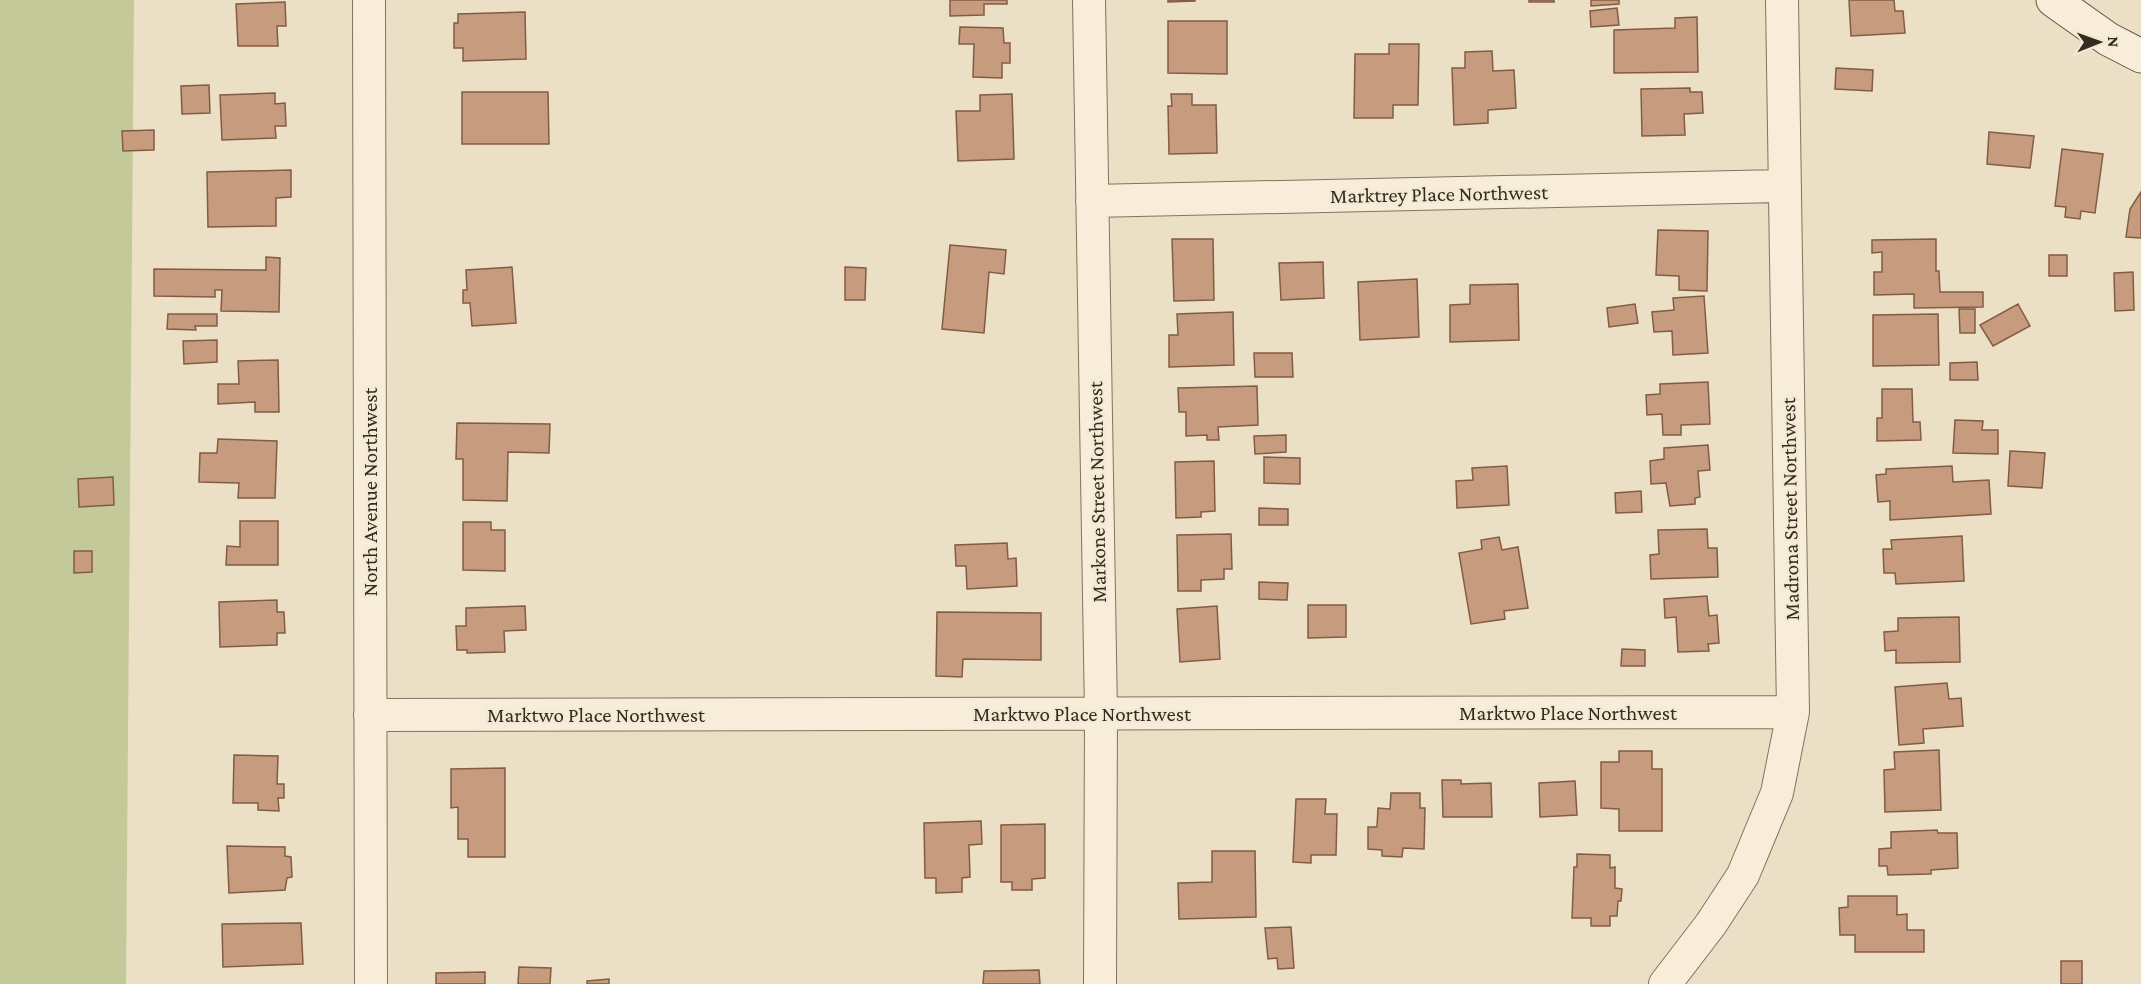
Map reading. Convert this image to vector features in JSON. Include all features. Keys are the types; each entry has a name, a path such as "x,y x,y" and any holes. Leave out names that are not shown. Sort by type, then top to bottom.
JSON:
{"street":[{"name":"North Avenue Northwest","path":"369,0 371,984"},
{"name":"Markone Street Northwest","path":"1089,0 1101,714 1100,984"},
{"name":"Madrona Street Northwest","path":"1665,984 1711,924 1743,875 1777,793 1793,712 1782,0"},
{"path":"2053,0 2108,39 2141,56"},
{"name":"Marktrey Place Northwest","path":"1092,201 1785,186"},
{"name":"Marktwo Place Northwest","path":"370,716 1793,712"}],"green space":[{"path":"0,0 134,0 126,984 0,984"}],"building":[{"path":"950,0 1007,0 1007,4 984,4 984,15 950,16"},
{"path":"1168,0 1195,0 1195,1 1168,2"},
{"path":"1529,0 1554,0 1554,2 1529,2"},
{"path":"1591,0 1619,0 1619,4 1591,6"},
{"path":"1849,0 1894,0 1895,11 1903,11 1905,33 1851,36"},
{"path":"285,2 286,26 277,26 278,46 238,46 236,4"},
{"path":"1617,8 1619,25 1591,27 1590,11"},
{"path":"525,12 526,59 463,61 463,48 454,48 454,23 458,23 458,14"},
{"path":"1697,17 1698,72 1614,73 1614,30 1675,28 1675,18"},
{"path":"1168,21 1227,21 1227,74 1168,73"},
{"path":"960,27 1003,28 1004,43 1010,43 1010,63 1002,63 1002,78 973,77 974,44 959,44"},
{"path":"1389,44 1419,44 1418,105 1393,105 1393,118 1354,118 1355,54 1389,54"},
{"path":"1492,51 1493,71 1514,70 1516,108 1488,110 1488,123 1454,125 1452,68 1465,68 1465,52"},
{"path":"1836,68 1873,70 1872,91 1835,89"},
{"path":"209,85 210,113 182,114 181,86"},
{"path":"1690,88 1690,92 1702,92 1703,113 1684,114 1685,135 1642,136 1641,89"},
{"path":"462,92 548,92 549,144 462,144"},
{"path":"275,93 275,104 285,103 286,126 275,126 276,138 222,140 220,95"},
{"path":"1012,94 1014,159 958,161 956,111 980,111 980,95"},
{"path":"1171,94 1192,94 1192,105 1216,105 1217,153 1169,154 1168,106 1172,106"},
{"path":"154,130 154,150 123,151 122,131"},
{"path":"1989,132 2034,136 2030,168 1987,164"},
{"path":"2062,149 2103,154 2095,213 2081,211 2080,219 2065,217 2066,207 2055,206"},
{"path":"291,170 291,197 276,198 276,226 208,227 207,172"},
{"path":"2141,192 2141,238 2126,237 2130,209"},
{"path":"1658,230 1708,231 1707,291 1679,290 1679,276 1656,275"},
{"path":"1172,239 1213,239 1214,300 1174,301"},
{"path":"1936,239 1936,271 1939,271 1940,292 1983,292 1983,307 1914,308 1914,294 1874,295 1874,272 1882,272 1882,252 1872,253 1872,240"},
{"path":"950,245 1006,250 1004,274 989,272 984,333 942,329"},
{"path":"2049,255 2067,255 2067,276 2049,276"},
{"path":"266,257 280,258 279,312 221,311 222,290 215,290 215,297 154,296 154,269 266,270"},
{"path":"1323,262 1324,298 1281,300 1279,263"},
{"path":"512,267 516,323 472,326 470,303 463,303 463,290 467,290 466,270"},
{"path":"845,267 866,268 865,300 845,300"},
{"path":"2133,272 2134,310 2115,311 2114,273"},
{"path":"1417,279 1419,337 1360,340 1358,282"},
{"path":"1518,284 1519,340 1450,342 1450,305 1470,304 1470,285"},
{"path":"1704,296 1708,353 1673,355 1672,331 1654,332 1652,312 1674,310 1673,298"},
{"path":"1635,304 1638,323 1609,327 1607,308"},
{"path":"2018,304 2030,326 1993,346 1980,325"},
{"path":"1959,309 1975,309 1975,333 1960,333"},
{"path":"1233,312 1234,365 1169,367 1169,335 1178,335 1177,314"},
{"path":"168,314 217,314 217,326 195,326 196,330 167,329"},
{"path":"1938,314 1939,365 1873,366 1873,315"},
{"path":"217,340 217,362 184,364 183,341"},
{"path":"1254,353 1292,353 1293,377 1255,377"},
{"path":"278,360 279,412 255,412 255,402 218,404 218,384 239,384 238,361"},
{"path":"1977,362 1978,380 1950,380 1950,363"},
{"path":"1708,382 1710,424 1681,425 1681,435 1663,435 1662,414 1647,415 1646,395 1660,394 1660,384"},
{"path":"1257,386 1258,425 1218,427 1219,440 1207,440 1207,435 1186,436 1186,412 1179,412 1178,388"},
{"path":"1882,389 1912,389 1913,422 1920,422 1921,440 1877,441 1877,418 1882,418"},
{"path":"1955,420 1983,421 1982,430 1998,430 1998,454 1953,453"},
{"path":"457,423 550,424 549,453 508,452 507,501 463,500 463,459 456,459"},
{"path":"1286,435 1286,452 1255,454 1254,436"},
{"path":"218,439 277,441 275,498 238,498 239,483 199,482 200,453 217,453"},
{"path":"1708,445 1710,470 1698,471 1700,497 1695,498 1695,504 1670,506 1666,483 1651,484 1650,461 1664,459 1664,448"},
{"path":"2010,451 2045,453 2042,488 2008,486"},
{"path":"1264,457 1300,458 1300,484 1264,483"},
{"path":"1214,461 1215,511 1201,512 1201,517 1176,518 1175,462"},
{"path":"1507,466 1509,505 1457,508 1456,481 1473,480 1472,468"},
{"path":"1952,466 1953,482 1989,480 1991,514 1890,520 1890,501 1878,502 1876,475 1886,474 1886,469"},
{"path":"113,477 114,505 79,507 78,479"},
{"path":"1641,491 1642,512 1616,513 1615,493"},
{"path":"1259,508 1288,509 1288,525 1259,525"},
{"path":"240,521 278,521 278,565 226,565 227,546 240,547"},
{"path":"463,522 491,522 491,530 505,530 505,571 463,570"},
{"path":"1707,529 1708,548 1717,548 1718,577 1651,579 1650,555 1659,554 1658,530"},
{"path":"1231,534 1232,569 1224,569 1224,579 1201,580 1201,591 1178,591 1177,535"},
{"path":"1962,536 1964,581 1896,584 1895,573 1884,573 1883,549 1892,549 1891,540"},
{"path":"1499,537 1502,550 1518,547 1528,608 1504,611 1505,619 1471,624 1459,553 1482,549 1481,540"},
{"path":"1007,543 1008,559 1016,558 1017,586 967,589 966,566 956,566 955,545"},
{"path":"74,551 92,551 92,572 74,573"},
{"path":"1259,582 1288,583 1287,600 1259,599"},
{"path":"1707,596 1709,616 1717,615 1719,643 1708,644 1709,651 1678,652 1676,617 1665,618 1664,599"},
{"path":"277,600 277,612 284,612 285,633 277,633 277,645 220,647 219,602"},
{"path":"1308,605 1346,605 1346,637 1308,638"},
{"path":"525,606 526,630 504,631 505,652 467,653 467,650 457,650 456,626 466,626 466,608"},
{"path":"1217,606 1220,659 1180,662 1177,609"},
{"path":"937,612 1041,613 1041,660 963,659 962,677 936,676"},
{"path":"1959,617 1960,662 1896,663 1896,650 1885,651 1884,632 1898,631 1898,618"},
{"path":"1622,649 1645,650 1645,666 1621,666"},
{"path":"1947,683 1949,699 1961,698 1963,726 1923,729 1924,743 1899,745 1895,687"},
{"path":"1939,750 1941,810 1885,812 1884,770 1895,769 1894,752"},
{"path":"1619,751 1652,751 1652,769 1662,769 1662,831 1619,831 1619,809 1601,808 1601,762 1619,762"},
{"path":"234,755 278,756 277,784 284,784 284,798 278,798 279,811 258,810 258,803 233,803"},
{"path":"505,768 505,857 468,857 468,839 458,839 458,807 451,808 451,769"},
{"path":"1442,780 1461,780 1461,784 1491,783 1492,817 1443,817"},
{"path":"1575,781 1577,815 1540,817 1539,783"},
{"path":"1391,793 1420,793 1420,808 1425,808 1424,849 1403,848 1402,857 1382,856 1382,850 1368,849 1368,827 1377,827 1378,808 1390,809"},
{"path":"1296,799 1326,799 1325,814 1337,814 1336,855 1311,855 1311,863 1293,862"},
{"path":"981,821 982,844 969,845 970,877 962,878 962,892 936,893 936,878 925,878 924,823"},
{"path":"1045,824 1045,878 1032,879 1032,890 1012,890 1012,882 1001,882 1001,825"},
{"path":"1937,830 1938,833 1957,833 1958,868 1931,870 1931,874 1888,875 1887,866 1879,866 1879,849 1891,848 1891,832"},
{"path":"227,846 285,847 285,856 291,857 292,877 287,878 285,890 229,893"},
{"path":"1212,851 1255,851 1256,917 1179,919 1178,883 1212,882"},
{"path":"1577,854 1610,855 1610,868 1615,867 1615,888 1622,889 1617,916 1610,916 1610,926 1591,926 1591,918 1572,918 1574,867 1577,867"},
{"path":"1848,896 1897,896 1897,915 1907,914 1907,930 1924,930 1924,952 1855,952 1855,935 1840,935 1839,908 1848,907"},
{"path":"301,923 303,964 223,967 222,924"},
{"path":"1291,927 1294,968 1278,969 1277,958 1268,959 1265,928"},
{"path":"2061,961 2082,961 2082,984 2061,984"},
{"path":"519,967 551,968 550,984 518,984"},
{"path":"1039,970 1040,984 983,984 984,971"},
{"path":"485,972 485,984 436,984 436,973"},
{"path":"609,979 609,984 587,984 587,981"}]}
